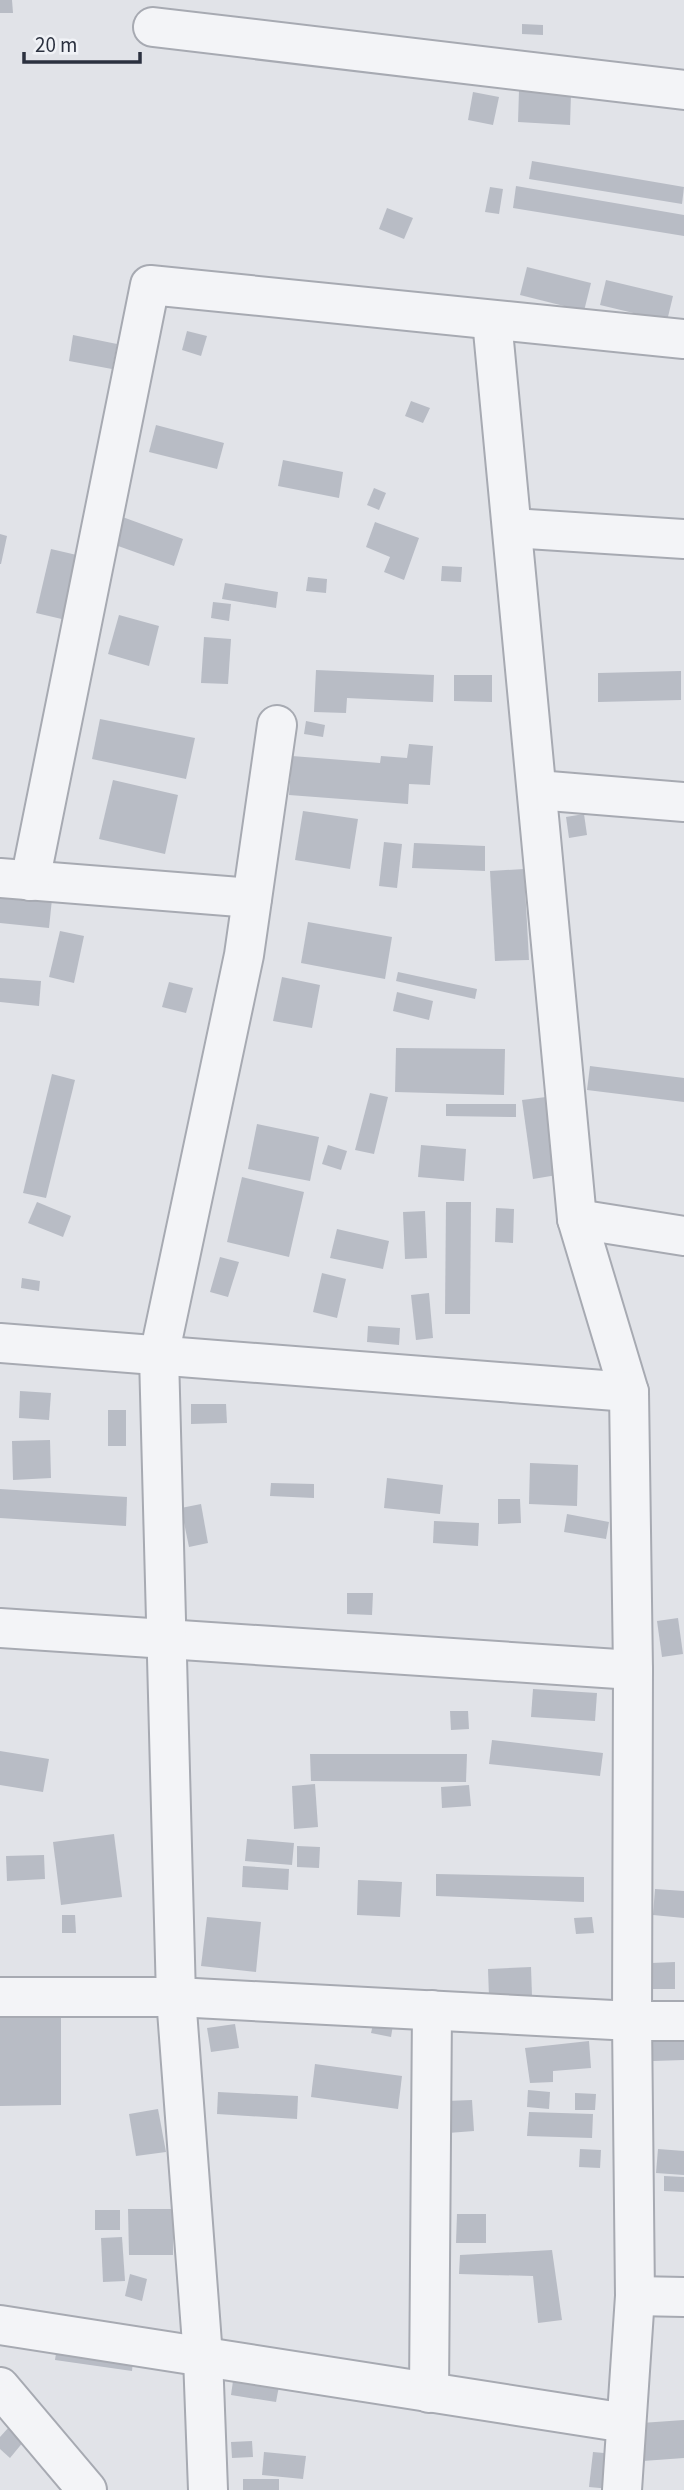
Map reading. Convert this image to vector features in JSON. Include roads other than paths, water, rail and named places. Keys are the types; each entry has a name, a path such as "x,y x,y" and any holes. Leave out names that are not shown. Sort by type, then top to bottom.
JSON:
{"street":[{"path":"153,26 684,90"},
{"path":"253,898 15,879 150,285 684,339"},
{"path":"492,320 577,1219 629,1392 633,1670 632,2021 635,2296 622,2490"},
{"path":"512,528 684,539"},
{"path":"208,2490 203,2357 176,1997 159,1356 244,955 277,725"},
{"path":"537,790 684,802"},
{"path":"577,1219 684,1236"},
{"path":"0,1343 629,1392"},
{"path":"0,1628 633,1670"},
{"path":"0,1997 176,1997 632,2021 684,2021"},
{"path":"429,2393 432,2010"},
{"path":"635,2296 684,2297"},
{"path":"0,2325 626,2423"},
{"path":"0,2387 87,2490"}]}
